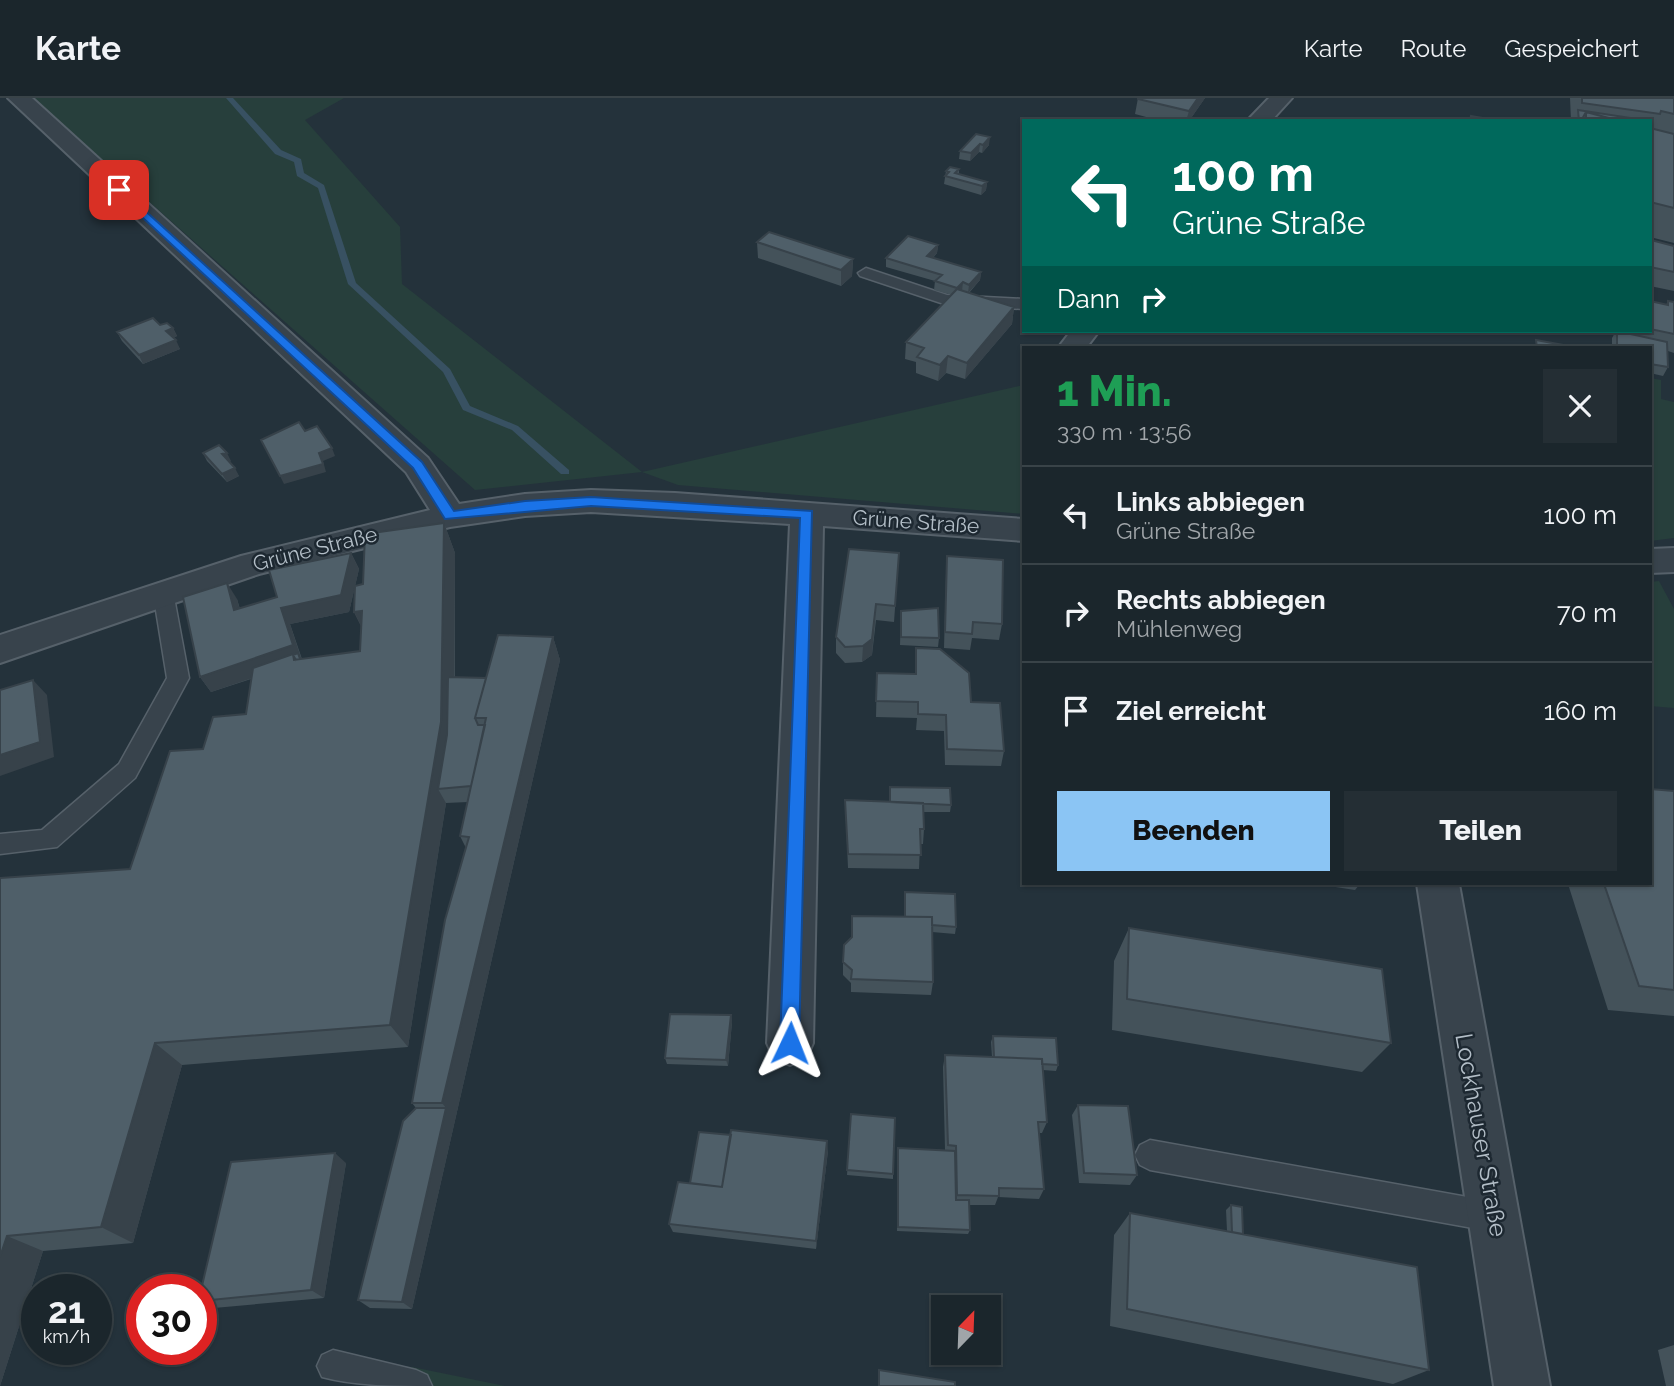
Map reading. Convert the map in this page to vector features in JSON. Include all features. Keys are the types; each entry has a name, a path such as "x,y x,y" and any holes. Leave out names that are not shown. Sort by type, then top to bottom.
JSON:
{"street":[{"path":"19,98 418,465 450,516"},
{"path":"1260,119 1281,98"},
{"name":"Grüne Straße","path":"0,649 163,592 253,564 450,516 525,505 591,501 1022,530"},
{"path":"790,1043 807,514"},
{"path":"1652,561 1674,560"},
{"name":"Lockhauser Straße","path":"1438,885 1522,1386"}],"lane":[{"path":"866,273 957,302 982,305 1014,301 1022,303"},
{"path":"0,844 48,840 127,771 177,678 163,592"},
{"path":"1150,1155 1495,1217"},
{"path":"333,1366 416,1386"}],"green space":[{"path":"32,98 344,98 305,120 400,227 402,284 642,472 475,490"},
{"path":"1652,378 1661,380 1661,399 1674,402 1674,538 1652,541"},
{"path":"1022,385 1022,514 678,485 642,472"},
{"path":"1659,581 1674,609 1674,708 1652,706 1652,582"},
{"path":"412,1367 505,1386 399,1386"}],"building":[{"path":"1138,98 1198,98 1189,111"},
{"path":"1582,98 1674,98 1674,114 1582,103"},
{"path":"1578,110 1631,118 1612,119 1586,112 1582,119 1579,119"},
{"path":"1586,112 1612,119 1586,119"},
{"path":"1652,128 1674,134 1674,208 1652,202"},
{"path":"976,134 990,137 971,153 960,151"},
{"path":"950,167 959,169 955,173 987,182 982,186 945,176"},
{"path":"769,232 853,259 841,270 757,242"},
{"path":"908,236 938,245 927,256 981,272 969,285 963,282 957,288 935,281 942,275 886,258"},
{"path":"1652,240 1674,246 1674,272 1652,267"},
{"path":"957,289 1014,307 967,363 948,356 940,365 917,357 924,348 906,342"},
{"path":"1652,301 1668,305 1668,301 1674,302 1674,334 1652,329"},
{"path":"153,318 160,325 167,323 173,328 166,331 176,340 139,355 117,332"},
{"path":"1617,333 1667,342 1668,367 1652,364 1652,346 1617,346"},
{"path":"1536,340 1569,346 1537,346"},
{"path":"299,422 305,431 317,426 332,448 319,453 323,464 280,476 261,440"},
{"path":"219,445 227,453 222,454 235,468 222,474 203,453"},
{"path":"444,523 441,722 390,1025 155,1043 101,1227 7,1236 0,1257 0,878 130,869 170,751 203,749 213,717 246,714 253,668 293,654 294,660 360,651 362,611 354,612 355,586 363,584 365,534"},
{"path":"849,549 899,553 895,606 876,604 872,639 863,646 845,647 836,637"},
{"path":"351,553 341,595 281,608 293,645 200,677 183,597 227,583 234,610 277,597 269,570"},
{"path":"947,556 1003,560 1002,624 973,622 972,634 945,632"},
{"path":"938,608 939,638 901,637 901,611"},
{"path":"498,635 553,637 442,1103 412,1103 445,920 469,837 460,836 486,718 475,718"},
{"path":"916,648 940,649 969,673 971,702 1000,703 1004,751 947,749 946,715 918,714 918,702 876,701 877,673 916,674"},
{"path":"448,677 486,678 475,718 478,725 485,725 471,786 438,789 447,735"},
{"path":"33,680 40,742 0,755 0,690"},
{"path":"890,787 950,788 951,805 890,802"},
{"path":"1652,789 1674,791 1674,990 1639,986 1604,885 1652,885"},
{"path":"845,800 923,803 921,855 848,854"},
{"path":"905,892 955,894 956,927 932,925 932,917 905,917"},
{"path":"852,916 932,917 933,982 851,979 852,970 843,962 844,945 852,937"},
{"path":"1129,928 1382,969 1391,1043 1127,999"},
{"path":"670,1014 731,1015 726,1060 665,1058"},
{"path":"993,1036 1056,1038 1058,1065 1042,1064 1042,1059 994,1057"},
{"path":"945,1055 1042,1059 1047,1122 1038,1122 1044,1189 999,1188 999,1196 957,1195 956,1146 948,1145"},
{"path":"1078,1105 1128,1106 1137,1175 1084,1173"},
{"path":"416,1108 446,1108 402,1302 358,1300 403,1121"},
{"path":"851,1114 895,1118 893,1174 847,1170"},
{"path":"731,1130 827,1141 816,1241 669,1224 678,1182 722,1187"},
{"path":"699,1132 731,1135 722,1187 690,1183"},
{"path":"898,1148 955,1151 956,1200 969,1200 970,1230 898,1227"},
{"path":"335,1153 311,1290 217,1299 217,1274 205,1274 231,1162"},
{"path":"1231,1205 1242,1207 1243,1234 1232,1232"},
{"path":"1130,1213 1417,1267 1429,1370 1127,1309"},
{"path":"879,1370 955,1382 955,1386 879,1386"}],"waterway":[{"path":"229,98 278,152 298,161 300,174 321,187 352,284 447,371 466,408 515,428 565,472"}],"route":[{"path":"119,190 418,465 450,516 525,505 591,501 807,514 790,1043"}]}
